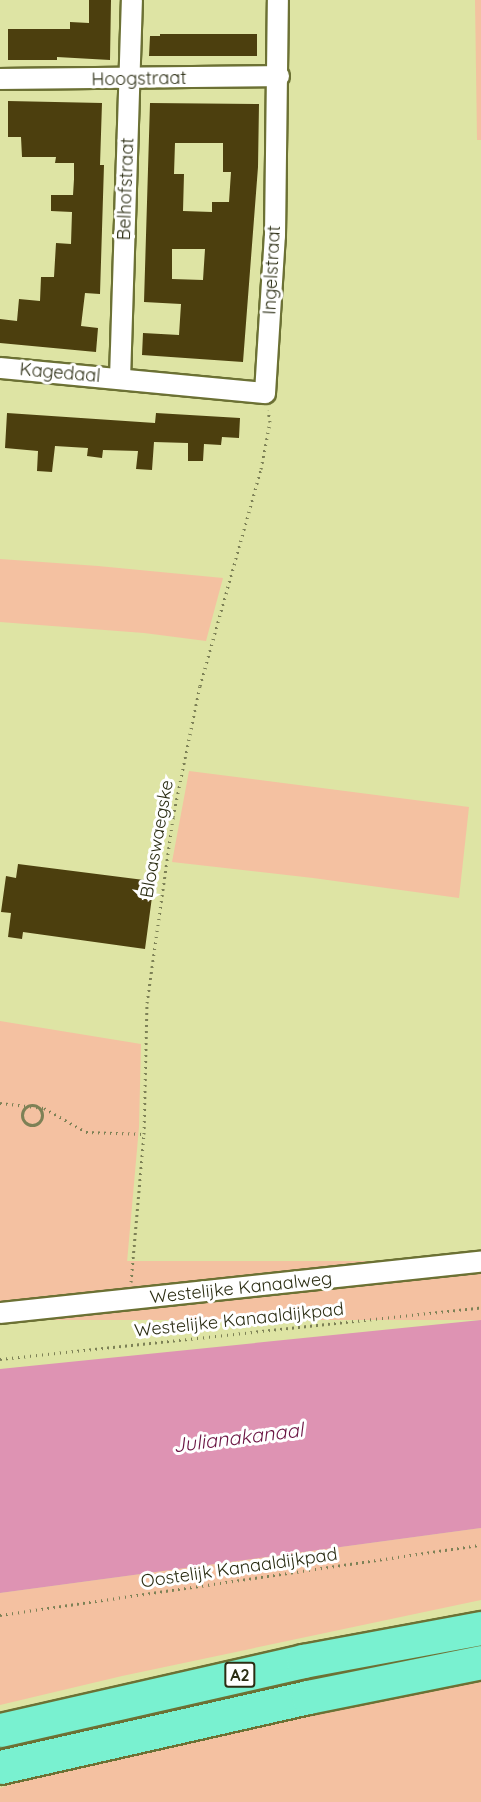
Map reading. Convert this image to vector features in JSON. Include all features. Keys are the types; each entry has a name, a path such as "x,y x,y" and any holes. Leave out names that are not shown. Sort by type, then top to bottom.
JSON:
{"highway":[{"name":"A2","path":"0,1730 280,1666 481,1628"},
{"name":"A2","path":"0,1767 309,1697 481,1662"}],"street":[{"name":"Belhofstraat","path":"120,379 132,0"},
{"name":"Ingelstraat","path":"265,393 275,236 279,76 278,0"},
{"name":"Hoogstraat","path":"0,79 129,80 279,76"},
{"name":"Kagedaal","path":"0,368 120,379"},
{"path":"120,379 265,393"},
{"name":"Westelijke Kanaalweg","path":"0,1313 481,1262"}],"path":[{"name":"Bloaswaegske","path":"130,1300 144,1134 149,975 173,817 200,686 261,470 270,422 265,393"},
{"path":"0,1103 33,1106 56,1114 86,1132 144,1134"},
{"path":"33,1106 39,1109 42,1116 39,1122 32,1125 25,1123 22,1117 24,1110 33,1106"},
{"name":"Westelijke Kanaaldijkpad","path":"0,1359 481,1308"},
{"name":"Oostelijk Kanaaldijkpad","path":"0,1615 481,1545"}],"shaded area":[{"path":"475,0 481,0 481,140 477,140"},
{"path":"0,559 223,578 206,641 144,633 0,622"},
{"path":"189,771 469,807 459,898 172,862"},
{"path":"0,1021 141,1044 139,1127 125,1285 42,1295 0,1273"},
{"path":"0,1261 481,1261 481,1320 0,1320"},
{"path":"481,1528 481,1600 122,1676 0,1705 0,1593"},
{"path":"481,1681 481,1802 0,1802 0,1788 19,1782 233,1732"}],"water":[{"name":"Julianakanaal","path":"481,1320 481,1528 0,1593 0,1369"}],"building":[{"path":"89,0 111,0 110,60 57,57 57,60 8,60 8,29 70,29 70,22 89,23"},
{"path":"160,34 257,34 257,56 149,56 150,36 160,36"},
{"path":"8,101 102,103 100,165 104,165 100,294 85,293 81,326 98,328 96,352 0,343 0,319 17,321 19,299 40,301 41,277 54,277 56,243 71,244 72,212 51,211 51,195 73,195 74,179 74,163 55,163 56,157 22,157 21,137 8,137"},
{"path":"150,103 259,104 258,167 243,362 142,355 143,333 179,335 181,304 144,302","holes":["175,143 223,143 223,172 231,172 229,202 212,202 212,212 183,211 184,174 174,174","172,249 205,249 203,280 172,279"]},
{"path":"7,413 155,423 156,413 240,418 239,438 222,437 221,445 204,444 203,461 188,461 188,443 154,442 152,470 136,469 138,451 103,450 102,458 87,456 88,448 55,446 52,472 37,471 38,451 5,448"},
{"path":"18,864 144,880 142,896 152,897 145,949 23,932 22,939 8,937 11,913 1,912 6,876 16,878"}]}
